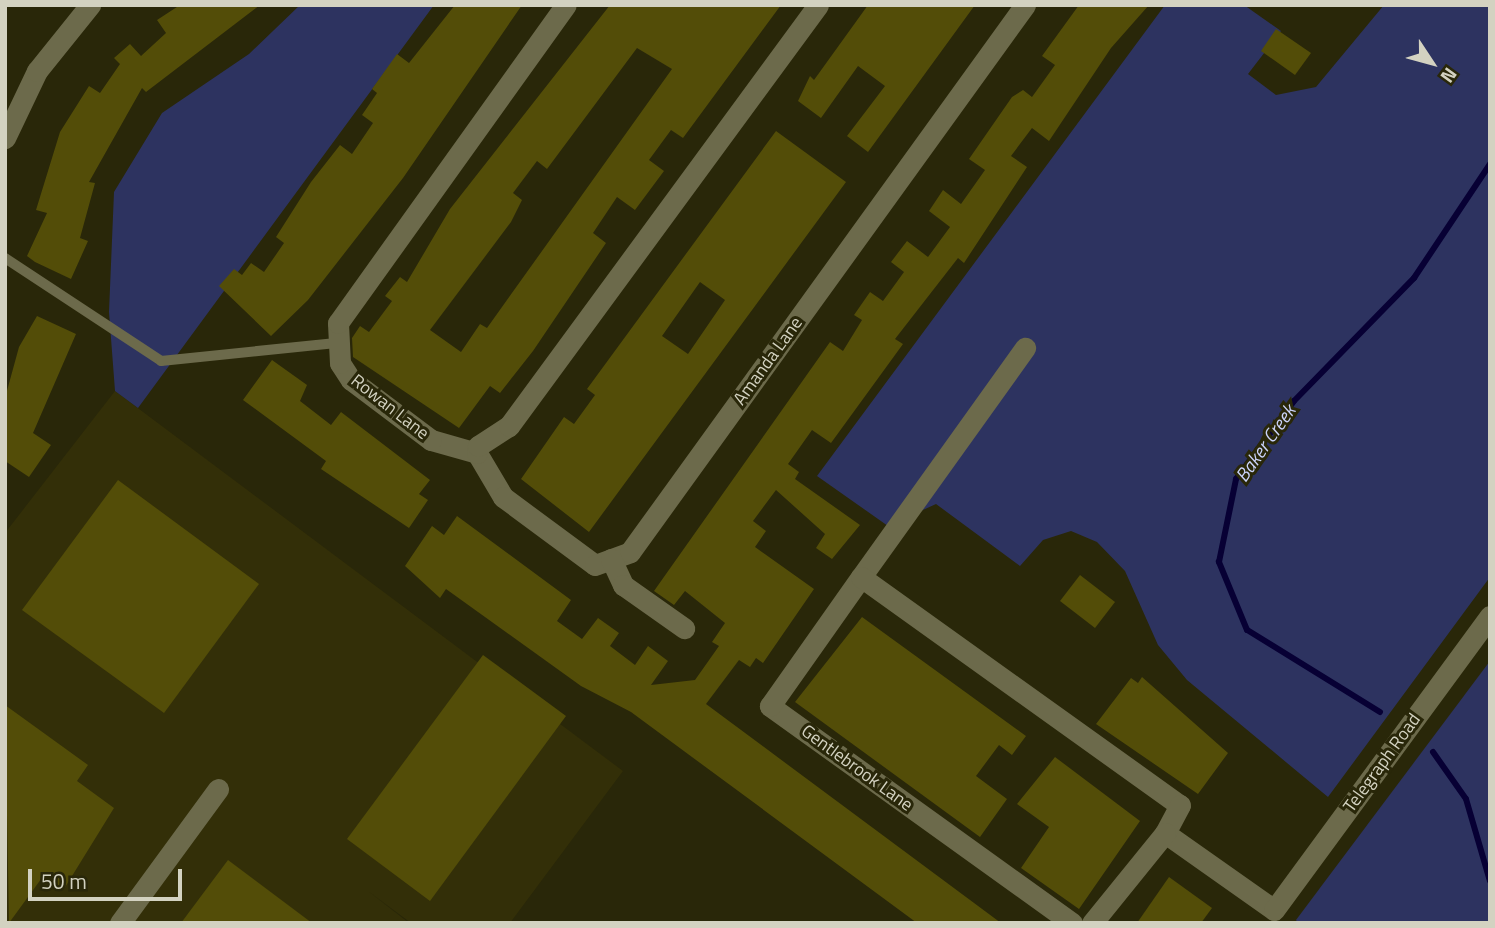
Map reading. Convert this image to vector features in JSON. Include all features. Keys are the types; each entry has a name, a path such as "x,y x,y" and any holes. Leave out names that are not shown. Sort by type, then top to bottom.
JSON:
{"street":[{"path":"5,138 37,71 90,5"},
{"path":"336,343 346,305 566,5"},
{"path":"684,628 623,585 611,559 594,565 503,498 477,453 478,446 509,426 818,5"},
{"name":"Amanda Lane","path":"611,559 630,552 1025,5"},
{"name":"Rowan Lane","path":"336,343 340,363 360,388 431,440 477,453"},
{"name":"Gentlebrook Lane","path":"1025,348 770,706 1072,923"},
{"path":"862,577 1180,805 1165,833 1092,923"},
{"name":"Telegraph Road","path":"1165,833 1274,910 1490,616"},
{"path":"120,923 218,789"}],"lane":[{"path":"5,258 161,361 336,343"}],"shaded area":[{"path":"300,5 434,5 138,408 115,391 109,312 114,192 162,113 249,54"},
{"path":"1165,5 1244,5 1281,31 1248,74 1276,95 1316,87 1384,5 1490,5 1490,577 1328,797 1187,680 1158,645 1125,571 1097,542 1071,531 1043,540 1020,566 936,504 888,526 817,476"},
{"path":"115,391 623,771 510,923 411,923 368,891 409,923 5,923 5,533"},
{"path":"1490,661 1490,923 1298,923 1296,920"}],"building":[{"path":"180,5 260,5 146,92 142,88 89,182 95,183 80,238 88,241 71,279 35,262 27,256 47,213 36,210 60,132 89,86 100,93 120,64 114,58 130,44 141,56 166,33 157,20"},
{"path":"455,5 522,5 403,178 308,300 271,336 219,286 234,269 242,275 251,263 264,272 284,243 276,237 311,182 340,145 352,154 373,123 362,115 377,93 372,89 397,54 409,63"},
{"path":"610,5 781,5 683,138 671,130 649,160 664,171 635,210 617,197 593,233 606,243 533,351 500,393 490,386 459,428 353,357 352,338 360,326 369,332 392,301 385,296 400,277 407,282 450,209","holes":["637,48 672,69 487,328 480,324 461,352 430,330 511,222 522,200 513,193 537,161 547,169"]},
{"path":"868,5 975,5 868,152 847,136 885,86 858,66 821,118 798,101 810,76 814,80"},
{"path":"1079,5 1149,5 1111,48 1049,141 1032,128 1011,156 1027,167 964,263 958,258 895,339 903,344 831,443 812,430 788,464 799,472 795,479 860,525 832,559 816,548 825,534 776,490 753,521 766,531 755,547 814,589 763,663 756,658 750,667 739,660 706,704 1001,923 917,923 631,712 581,686 446,589 440,598 405,566 432,526 444,535 457,516 571,600 557,621 582,639 598,618 619,633 610,646 635,665 648,646 668,661 651,685 695,680 719,646 712,642 725,623 685,591 674,605 654,591 830,342 843,351 862,320 854,315 870,292 883,301 904,272 891,262 907,241 928,257 950,227 929,211 943,190 961,204 985,170 969,159 1012,97 1023,90 1032,97 1055,65 1042,56"},
{"path":"1276,29 1311,53 1295,75 1261,51"},
{"path":"776,131 846,182 589,532 521,479 564,417 574,424 595,395 587,389","holes":["700,282 725,300 688,354 662,336"]},
{"path":"37,316 76,334 33,433 51,445 29,477 5,461 5,398 19,347"},
{"path":"272,360 307,385 300,401 331,425 341,412 430,480 419,494 428,500 409,528 321,469 326,461 243,400"},
{"path":"118,480 259,584 164,713 22,610"},
{"path":"1080,575 1115,602 1095,628 1060,601"},
{"path":"862,617 1026,736 1012,755 999,745 976,776 1007,799 980,837 795,702"},
{"path":"483,655 566,716 430,901 347,839"},
{"path":"1142,677 1228,753 1198,794 1096,724 1131,678 1138,683"},
{"path":"5,705 88,765 77,781 114,808 64,889 44,875 9,923"},
{"path":"1055,757 1140,821 1079,909 1021,868 1049,827 1017,804"},
{"path":"228,860 312,923 181,923"},
{"path":"1169,877 1212,908 1201,923 1137,923"}],"waterway":[{"name":"Baker Creek","path":"1380,712 1247,630 1219,562 1236,479 1294,401 1414,278 1490,164"},
{"name":"Baker Creek","path":"1433,752 1466,799 1490,881"}]}
